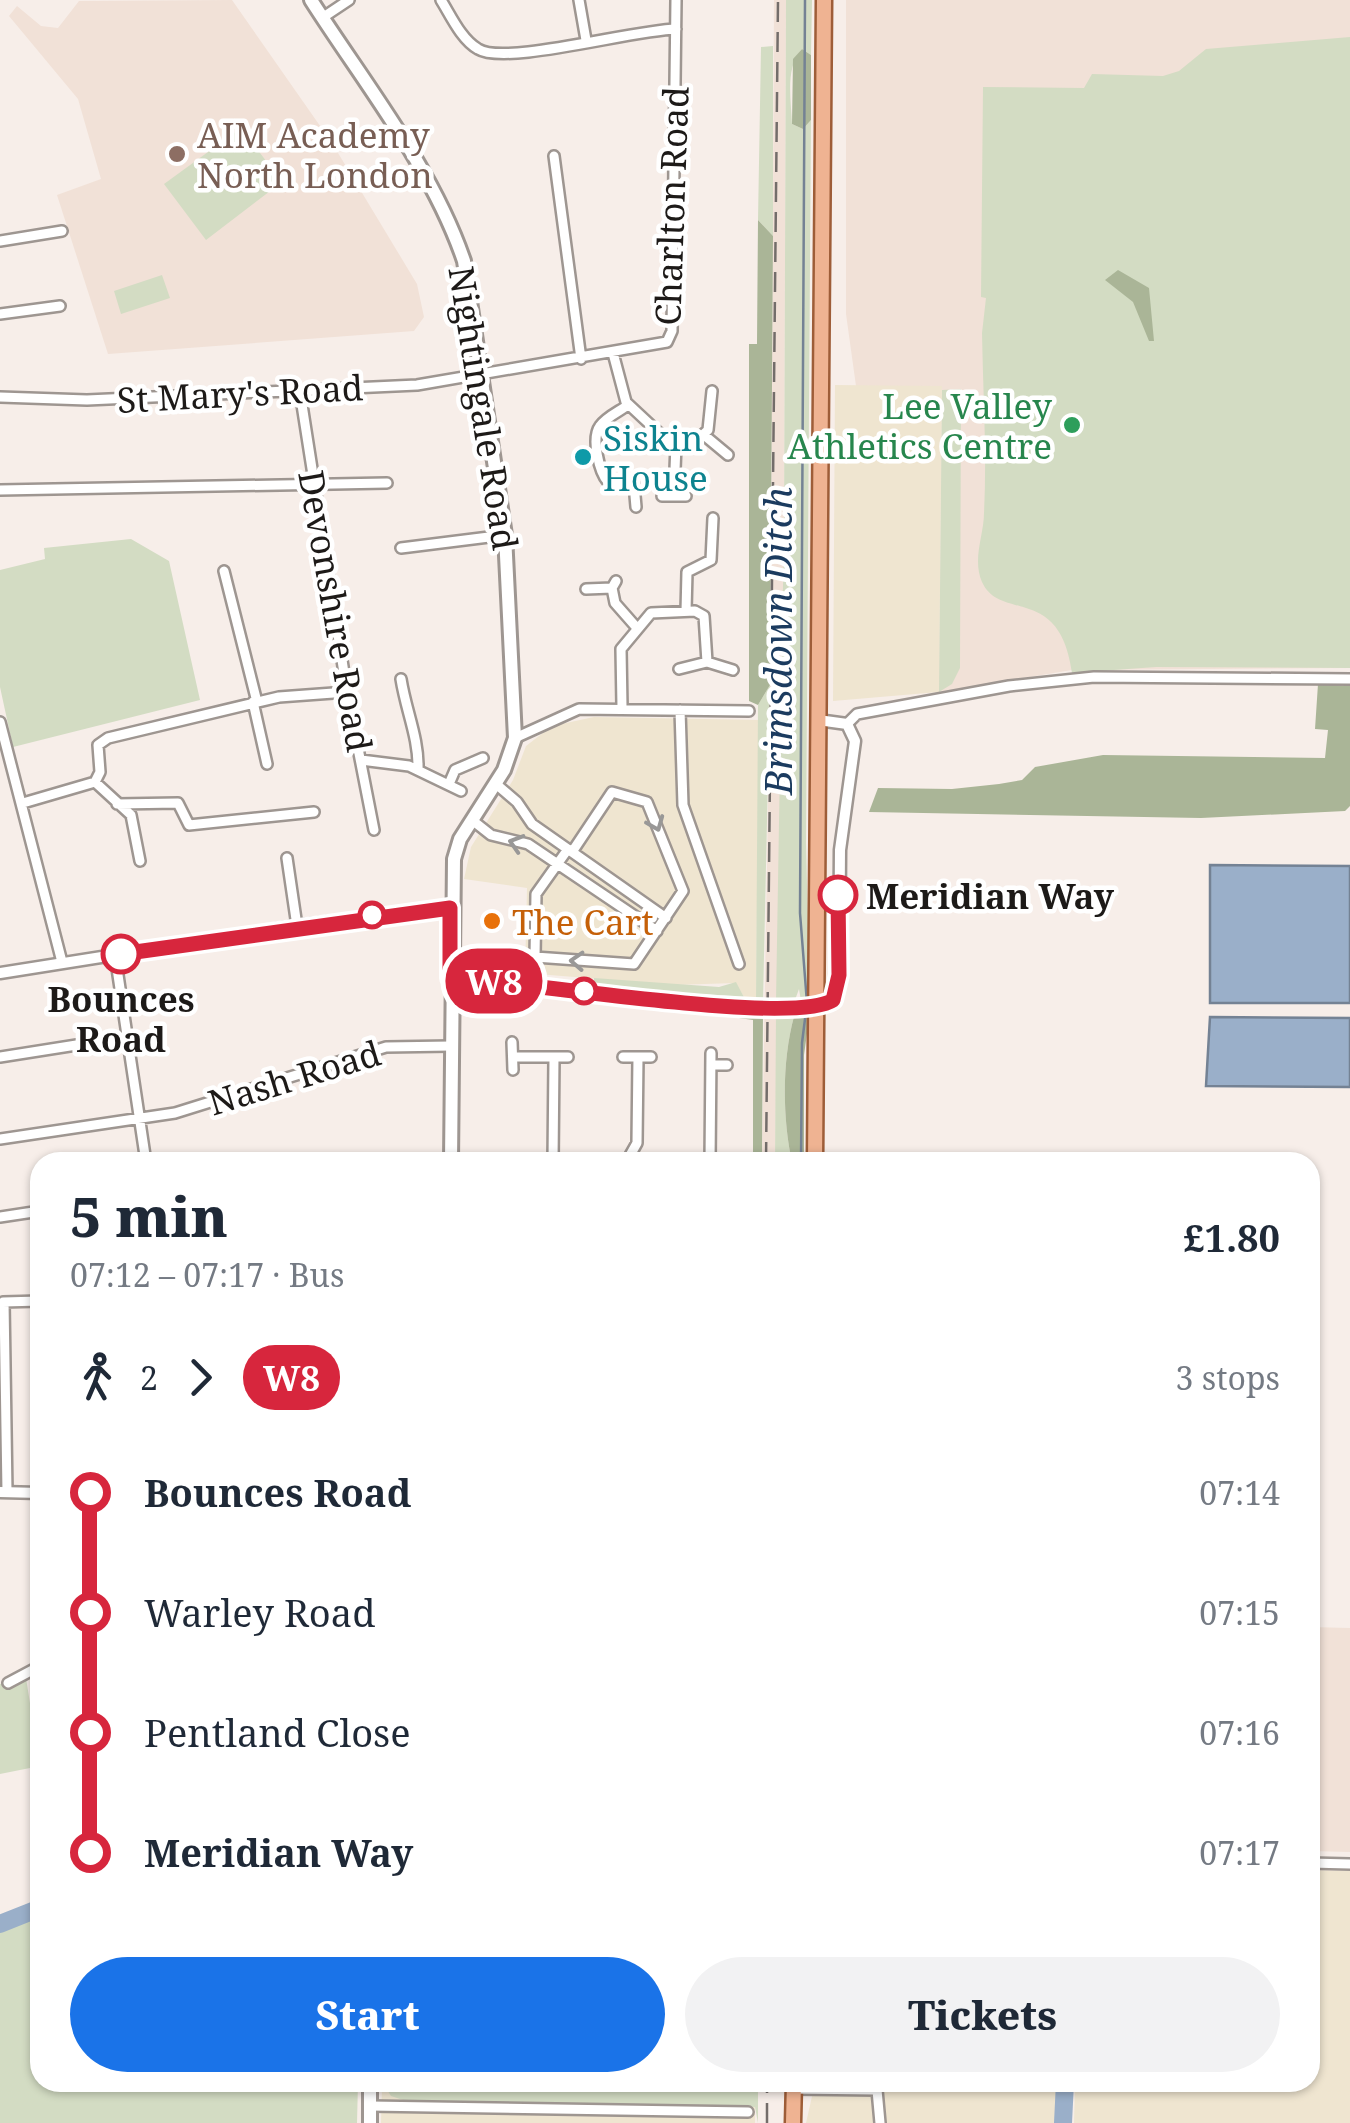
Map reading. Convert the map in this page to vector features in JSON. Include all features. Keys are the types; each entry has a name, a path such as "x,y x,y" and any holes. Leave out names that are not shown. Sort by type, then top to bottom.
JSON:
{"main road":[{"name":"Nightingale Road","path":"310,0 396,129 455,235 464,261 505,535 516,738"},
{"path":"815,1152 824,0"},
{"path":"451,1152 450,908 457,848 496,784 516,738"},
{"path":"370,2092 370,2123"},
{"path":"794,2092 794,2123"}],"street":[{"path":"322,18 349,0"},
{"path":"441,0 470,43 488,54 513,56 586,40 676,29"},
{"path":"579,0 586,40"},
{"name":"Charlton Road","path":"480,375 663,344 672,331 676,0"},
{"path":"554,156 581,358"},
{"path":"0,241 62,231"},
{"path":"0,314 60,306"},
{"path":"613,353 628,406 667,442 696,442 704,436 712,422 712,391"},
{"name":"St Mary's Road","path":"0,397 88,400 300,392 416,385 480,375"},
{"name":"Devonshire Road","path":"300,392 347,692 374,830"},
{"path":"628,406 602,423 596,438 602,474 608,482 634,484 636,507"},
{"path":"704,436 728,455"},
{"path":"662,496 680,496 676,444"},
{"path":"0,490 387,483"},
{"path":"686,611 686,576 690,568 710,564 713,518"},
{"path":"699,534 712,534"},
{"path":"401,548 505,535"},
{"path":"224,571 267,764"},
{"path":"586,589 614,584 615,603 637,628"},
{"path":"622,707 619,658 650,613 686,611 704,616 707,662"},
{"path":"680,669 707,662 734,670"},
{"path":"847,724 857,714 1073,678 1350,679"},
{"path":"402,679 408,722 419,742 418,770"},
{"path":"22,803 94,782 100,772 98,746 108,738 255,702 347,692"},
{"path":"516,738 571,712 622,707 748,711"},
{"path":"680,710 683,805 739,964"},
{"path":"818,720 847,724"},
{"path":"0,722 62,962"},
{"path":"450,978 719,1007 814,1007 829,1002 838,984 840,850 855,741 847,724"},
{"path":"449,784 455,770 483,758"},
{"path":"361,760 388,760 461,791"},
{"path":"94,782 130,815 140,862"},
{"path":"496,784 517,802 532,824 666,918"},
{"path":"612,792 645,800 683,891 634,964 535,957 534,899 570,850 612,792"},
{"path":"117,804 178,803 189,825 314,812"},
{"path":"472,820 491,835 528,844 657,932"},
{"path":"287,858 297,926"},
{"path":"0,972 297,926 450,908"},
{"path":"115,955 144,1152"},
{"path":"0,1057 127,1036"},
{"path":"512,1042 513,1070"},
{"name":"Nash Road","path":"0,1139 174,1113 386,1047 451,1046"},
{"path":"512,1057 568,1057"},
{"path":"553,1152 554,1057"},
{"path":"623,1057 651,1058"},
{"path":"632,1152 636,1143 638,1057"},
{"path":"710,1152 711,1059 727,1065"},
{"path":"0,1216 30,1212"},
{"path":"30,1301 2,1302 3,1492 30,1493"},
{"path":"8,1683 30,1671"},
{"path":"1320,1862 1350,1864"},
{"path":"877,2092 880,2095 880,2123"},
{"path":"370,2106 748,2112"},
{"path":"450,2123 451,2108"},
{"path":"525,2123 526,2108"}],"shaded area":[{"name":"AIM Academy North London","path":"232,0 332,143 417,284 424,317 414,331 108,354 57,195 101,179 78,99 9,16 17,6 41,26 58,28 79,1"},
{"path":"774,0 786,0 775,1152 762,1152 771,629"},
{"path":"846,0 1350,0 1350,668 1072,670 939,692 942,386 856,386 846,314"},
{"path":"835,385 942,386 939,692 833,701"},
{"path":"594,717 759,720 756,1001 746,1001 736,983 673,985 525,973 527,888 464,879 471,847 513,780 526,746 552,726"},
{"path":"1320,1627 1350,1628 1350,1852 1320,1851"},
{"path":"1320,1870 1350,1871 1350,2123 1074,2123 1075,2092 1320,2092"},
{"path":"382,2092 392,2092 403,2100 755,2107 755,2123 381,2123"},
{"path":"813,2092 1065,2092 1064,2123 806,2123"}],"green space":[{"path":"786,0 812,0 811,55 802,49 793,65 790,84 792,124 803,129 811,120 806,843 810,1012 803,1013 799,989 795,1000 776,1001 784,526"},
{"path":"1350,37 1350,668 1156,667 1072,673 1065,645 1055,627 1043,616 991,594 979,573 985,468 982,333 986,298 981,297 983,87 1084,88 1092,74 1163,76 1179,71 1206,49"},
{"path":"773,46 773,236 758,220 761,47"},
{"path":"802,49 811,55 811,120 803,129 792,124 793,59"},
{"path":"241,128 282,182 206,240 164,184"},
{"path":"758,220 773,236 770,685 758,705 749,701 749,344 757,344"},
{"path":"1118,270 1149,288 1154,341 1149,341 1133,302 1105,280"},
{"path":"162,275 170,298 121,314 114,291"},
{"path":"961,389 960,668 952,684 939,692 942,390"},
{"path":"131,539 169,561 200,700 13,747 0,687 0,570 45,559 44,548"},
{"path":"1318,684 1350,686 1350,806 1345,811 1201,818 869,812 878,788 952,789 999,784 1022,780 1035,767 1103,755 1325,758 1328,730 1315,729"},
{"path":"770,685 763,1001 756,1001 758,705"},
{"path":"594,978 719,987 736,982 746,1001 594,983"},
{"path":"810,1012 804,1055 804,1152 790,1152 785,1107 788,1049 795,1013"},
{"path":"763,1013 762,1152 753,1152 753,1020 732,1017"},
{"path":"776,1013 795,1013 785,1087 790,1152 775,1152"},
{"path":"26,1678 30,1768 0,1774 0,1684"},
{"path":"30,1921 30,2092 358,2092 357,2123 0,2123 0,1932"},
{"path":"388,2092 758,2092 758,2123 755,2107 403,2100"}],"water":[{"path":"1210,865 1350,866 1350,1003 1210,1003"},
{"path":"1210,1017 1350,1018 1350,1087 1206,1086"}],"waterway":[{"name":"Brimsdown Ditch","path":"805,0 800,913 807,1003"},
{"name":"Brimsdown Ditch","path":"801,1152 806,1011"},
{"path":"0,1924 30,1912"},
{"path":"1063,2123 1065,2092"}],"railway":[{"path":"766,1152 778,0"},
{"path":"767,2092 767,2123"}],"bus line":[{"name":"W8","path":"121,954 416,909 450,908 450,978 719,1007 814,1007 833,1000 838,984 838,895"}],"place":[{"name":"AIM Academy North London","path":"177,154"},
{"name":"Lee Valley Athletics Centre","path":"1072,425"},
{"name":"Siskin House","path":"583,457"},
{"name":"Meridian Way","path":"838,895"},
{"name":"The Cart","path":"492,921"},
{"name":"Bounces Road","path":"121,954"}]}
